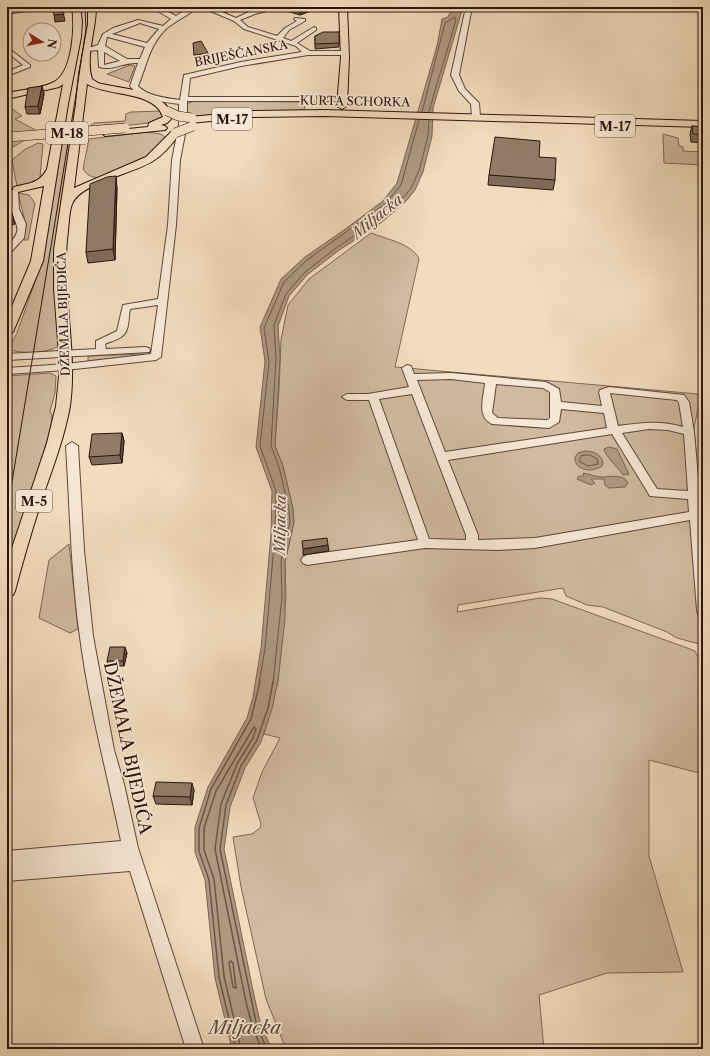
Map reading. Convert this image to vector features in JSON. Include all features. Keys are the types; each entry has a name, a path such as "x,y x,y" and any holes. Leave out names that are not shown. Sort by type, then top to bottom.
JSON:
{"main road":[{"name":"DŽEMALA BIJEDIĆA","path":"7,332 35,269 55,160 63,104 78,27 76,7"},
{"name":"DŽEMALA BIJEDIĆA","path":"7,591 58,428 63,406 66,360 60,277 60,250 92,24 92,7"},
{"path":"343,7 345,53 342,102 344,109 359,114"},
{"name":"M-17","path":"85,66 89,82 130,91 151,99 168,113 195,121"},
{"path":"7,96 33,92 56,85 71,68"},
{"path":"81,104 92,92 111,88"},
{"path":"33,92 51,92 63,104"},
{"path":"325,113 335,111 342,102"},
{"path":"152,125 164,121 168,113"},
{"name":"KURTA SCHORKA","path":"195,121 250,114 325,113 703,128"},
{"name":"KURTA SCHORKA","path":"195,121 283,116 413,117"},
{"name":"KURTA SCHORKA","path":"443,118 476,117 703,124"},
{"path":"7,140 177,127 195,121"},
{"name":"M-18","path":"7,137 126,130 152,125 177,127"},
{"path":"66,206 77,190 119,174 143,163 157,154 177,127"},
{"path":"140,130 163,133 167,136 168,141"},
{"path":"13,190 33,187 43,182 48,178 55,160"},
{"path":"72,163 76,167 80,177 90,180 101,180"},
{"path":"13,190 32,192 38,196 46,210"}],"street":[{"path":"7,12 48,7"},
{"path":"154,7 175,18"},
{"path":"195,7 175,18 163,28 149,46 142,61 140,73 134,86 135,89 166,101 183,103 342,102"},
{"path":"204,7 236,20 246,28 292,43 303,48 308,53"},
{"path":"469,7 455,75 457,82 467,96 475,103 476,117"},
{"path":"236,20 253,12 269,9"},
{"path":"278,39 287,28 303,20 297,19"},
{"path":"142,61 126,61 109,67 101,66 101,47 105,35 115,29 140,21 163,28"},
{"path":"292,43 314,28"},
{"path":"105,35 111,34 149,46"},
{"path":"88,49 101,47 126,61"},
{"path":"7,49 28,66 7,74"},
{"name":"BRIJEŠČANSKA","path":"183,103 186,80 191,75 241,64 308,53 345,53"},
{"path":"156,353 172,225 176,160 183,124 183,103"},
{"path":"7,251 20,238 22,224 11,207 13,190"},
{"path":"101,352 100,343 104,339 116,336 124,326 126,307 162,301"},
{"path":"7,371 101,352 156,353"},
{"path":"7,357 66,360 148,357 156,353"},
{"path":"472,543 472,535 409,373 451,376 546,385 555,391 555,419 550,424 496,421 490,418 487,413 491,380"},
{"path":"348,397 373,397 415,390"},
{"path":"693,495 654,494 614,430 604,392 609,390 677,396 684,402 688,432 703,610"},
{"path":"373,397 425,543"},
{"path":"556,405 608,410"},
{"path":"441,457 614,430 656,425 688,432"},
{"name":"DŽEMALA BIJEDIĆA","path":"72,446 78,550 86,636 107,750 117,784 132,856 182,1005 195,1049"},
{"path":"307,560 371,555 425,543 472,543 498,545 535,542 695,515"},
{"path":"7,858 132,856"},
{"path":"7,873 132,856"}],"shaded area":[{"path":"130,65 135,66 129,82 107,74"},
{"path":"195,101 306,102 304,110 239,112 202,116 186,116 186,104"},
{"path":"7,105 22,116 15,119 39,132 13,147 7,144"},
{"path":"162,111 165,117 156,122 90,130 91,125 94,123 125,121 126,114 131,112"},
{"path":"147,132 161,134 165,137 155,152 137,164 99,178 90,176 83,169 89,139"},
{"path":"663,134 678,138 679,146 683,147 683,151 703,152 703,165 664,163"},
{"path":"62,141 72,141 57,313 58,346 41,352 18,352 9,348 17,333 44,256"},
{"path":"38,143 43,144 40,177 33,185 17,187 12,160 24,150"},
{"path":"18,193 29,195 35,203 28,240 24,240 26,225"},
{"path":"371,233 411,249 419,259 395,367 698,394 699,404 694,428 703,538 703,645 677,638 667,632 603,607 587,605 566,596 563,588 458,605 457,612 540,598 552,599 695,651 700,661 703,697 703,774 649,760 649,856 683,972 607,973 539,995 544,1049 286,1049 266,999 241,887 233,837 252,834 260,828 261,824 253,798 262,772 280,738 264,734 278,681 286,597 285,562 294,522 293,509 283,466 275,446 281,340 288,305 309,279"},
{"path":"144,355 88,361 88,356"},
{"path":"50,373 56,376 55,393 50,411 52,415 51,427 7,572 7,376"},
{"path":"69,544 78,629 70,633 39,618 49,560"}],"water":[{"name":"Miljacka","path":"453,7 463,7 433,108 432,136 423,172 415,190 407,200 382,222 338,251 307,275 289,296 278,326 280,358 275,446 283,466 293,509 294,522 285,562 285,619 278,681 272,709 261,742 245,768 230,807 224,849 261,1026 272,1049 232,1049 215,978 205,880 195,852 195,827 208,787 247,718 253,697 261,648 271,534 272,491 256,447 265,361 260,327 281,279 305,257 383,201 397,183 437,46 442,19 448,17"},
{"path":"609,447 617,449 629,474 623,475 609,459 604,449"},
{"path":"584,451 593,452 600,456 603,462 602,466 594,470 581,468 576,462 575,457 578,453"},
{"path":"583,473 600,477 620,477 628,483 625,487 609,488 605,485 604,479 591,479 595,483 591,485 577,479 579,476 584,476"}],"building":[{"path":"52,7 62,7 64,14 54,15"},
{"path":"323,32 339,32 339,43 315,44 315,36"},
{"path":"201,41 208,53 194,55 193,43"},
{"path":"42,86 38,106 25,107 28,88"},
{"path":"692,126 703,127 703,135 693,134"},
{"path":"495,137 540,141 539,157 556,158 555,180 489,175"},
{"path":"116,176 113,249 86,252 90,184 107,177"},
{"path":"7,254 10,254 8,261 7,261"},
{"path":"122,433 120,455 89,457 92,434"},
{"path":"327,538 328,545 303,549 302,541"},
{"path":"110,647 125,647 123,661 107,661"},
{"path":"156,782 192,783 190,797 153,796"}],"tram line":[{"path":"7,512 75,101 86,29 85,7"}],"railway":[{"path":"689,7 703,14"}]}
